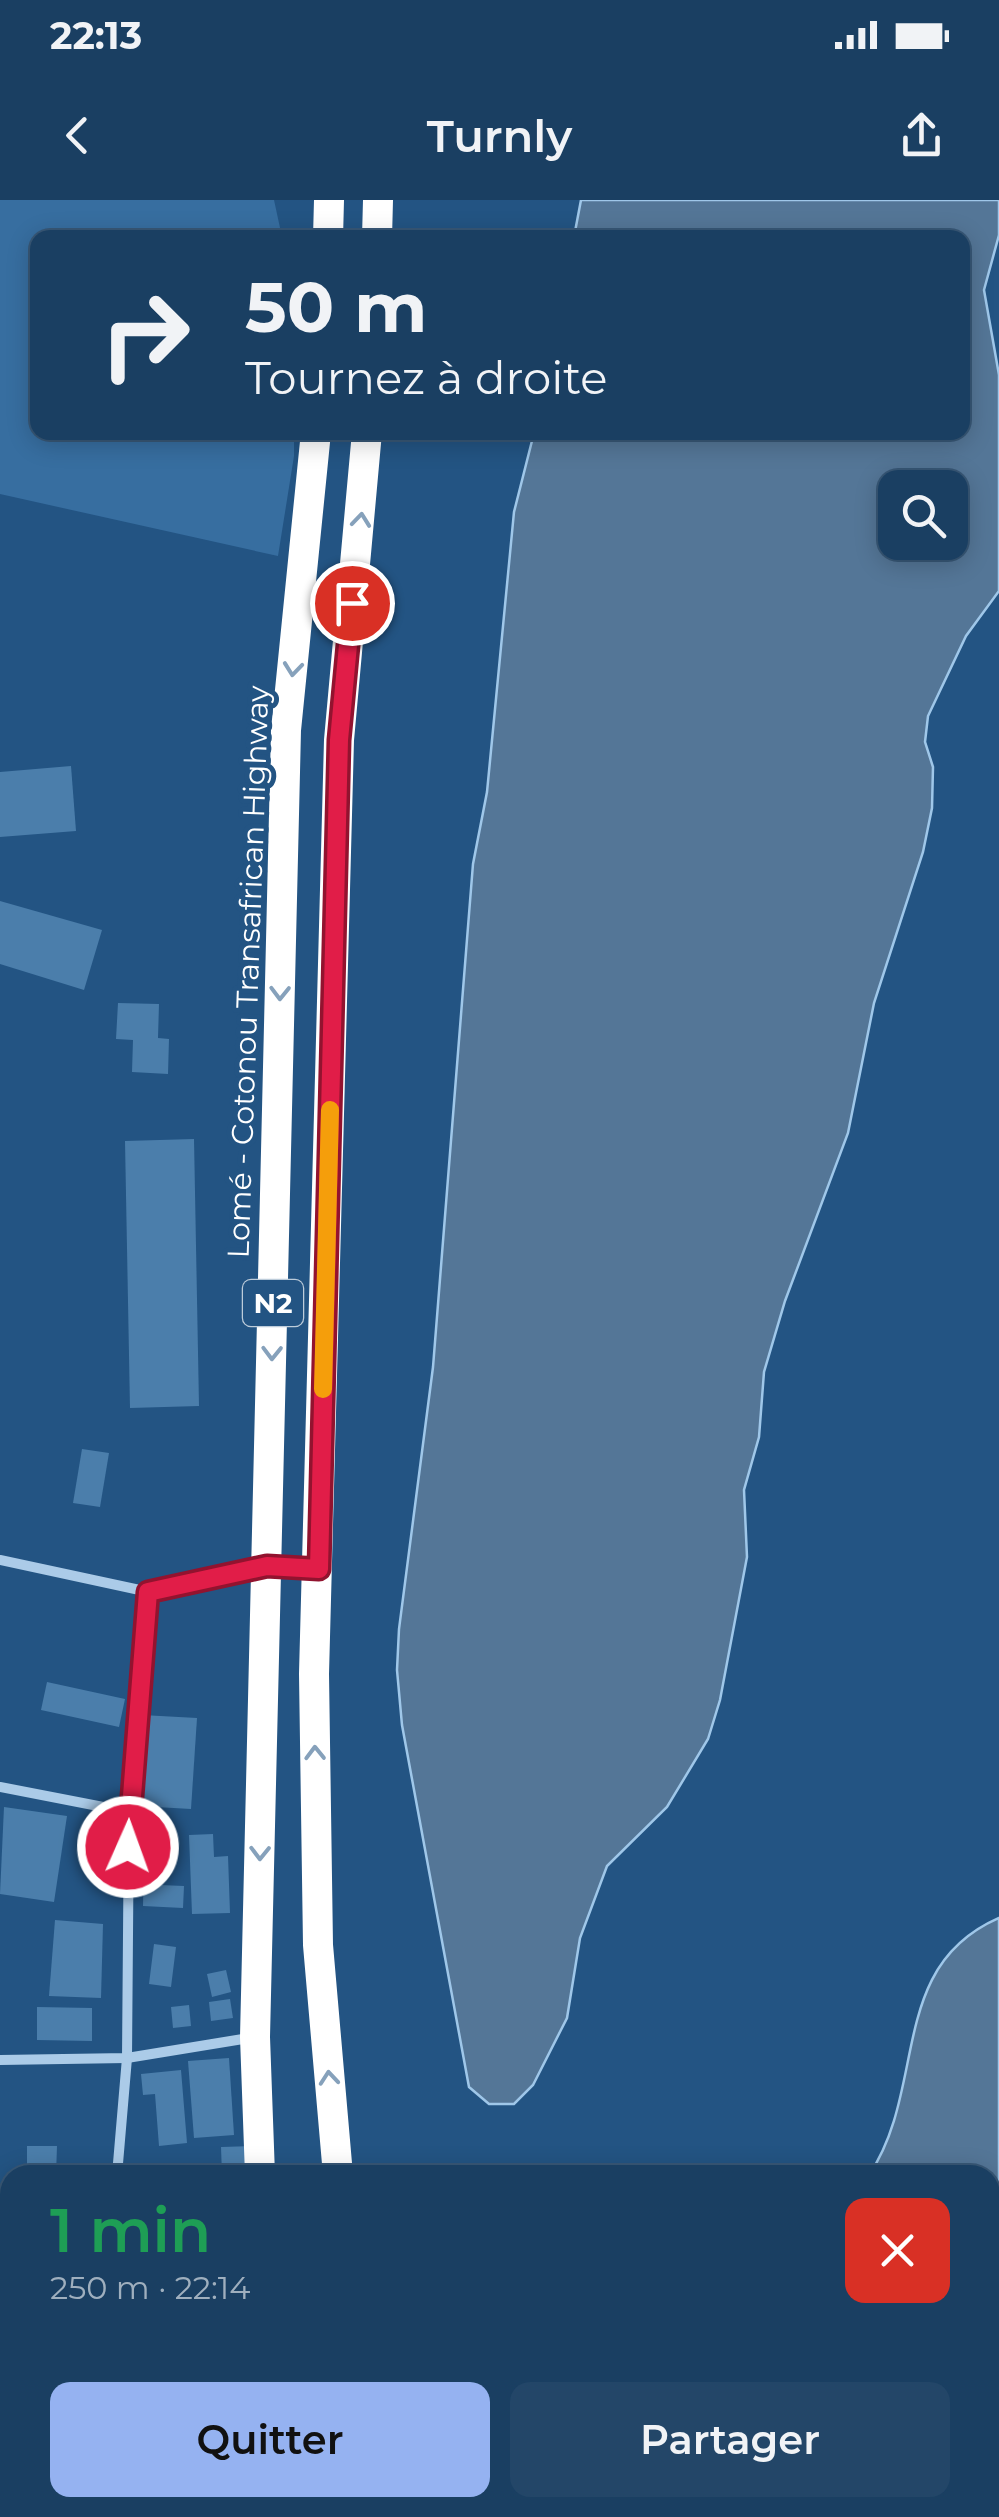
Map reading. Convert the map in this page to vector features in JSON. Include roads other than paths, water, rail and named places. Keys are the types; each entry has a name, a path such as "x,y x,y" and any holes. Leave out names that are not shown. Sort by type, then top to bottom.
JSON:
{"highway":[{"path":"328,230 329,200"},
{"path":"377,230 378,200"},
{"name":"Lomé - Cotonou Transafrican Highway","path":"260,2165 255,2038 286,730 315,440"},
{"name":"N2","path":"337,2165 318,1944 314,1674 339,740 366,440"}],"street":[{"path":"0,1560 148,1592 267,1566 319,1569"},
{"path":"118,2165 127,2058 129,1812 148,1592"},
{"path":"0,1788 129,1812"},
{"path":"0,2060 127,2058 255,2038"}]}
